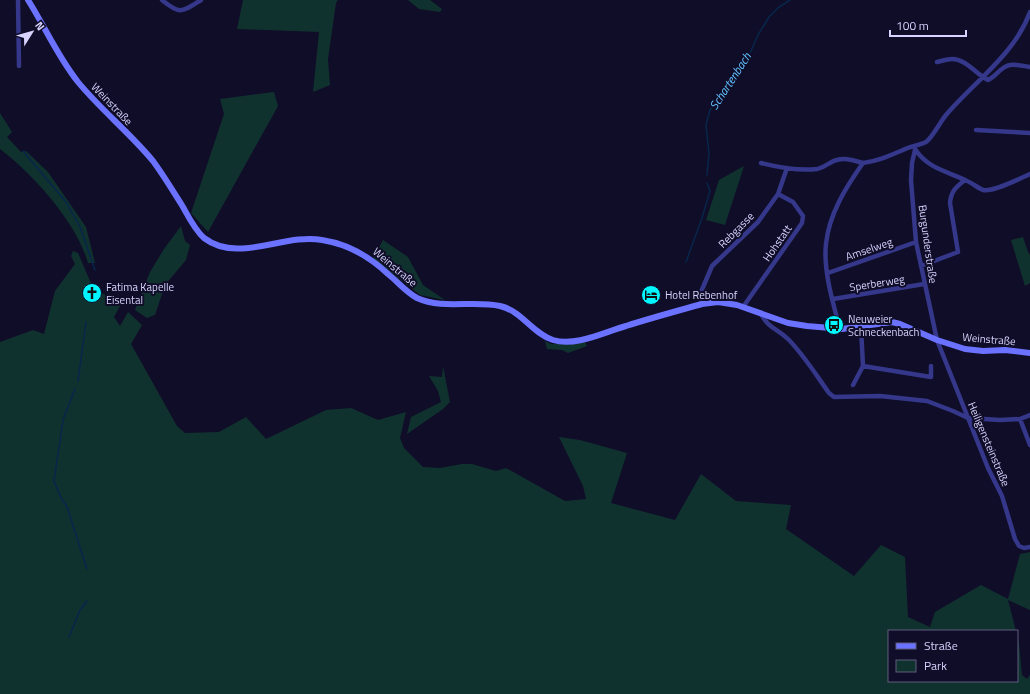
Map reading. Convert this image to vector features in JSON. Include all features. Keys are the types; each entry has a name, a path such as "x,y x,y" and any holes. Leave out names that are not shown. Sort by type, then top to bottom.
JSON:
{"main road":[{"name":"Weinstraße","path":"28,0 55,48 78,81 153,161 166,179 193,225 202,236 212,243 222,247 233,249 246,248 300,239 320,239 340,244 359,251 375,262 404,289 415,297 427,302 500,306 518,314 545,336 562,342 585,339 702,304 718,302 743,307 788,323 840,329 892,322 965,350 1005,350 1030,353"}],"street":[{"path":"18,0 19,66"},
{"path":"162,0 173,9 184,11 201,0"},
{"path":"762,163 787,168 817,169 836,159 844,158 863,163 875,162 904,149 915,148 927,141 946,116 1001,58 1017,38 1030,12"},
{"path":"937,62 952,59 959,60 988,80 1005,66 1010,64 1030,67"},
{"path":"976,130 1030,133"},
{"path":"915,148 924,160 936,169 965,180 984,190 995,188 1030,174"},
{"name":"Burgunderstraße","path":"915,148 911,180 916,242 937,340"},
{"path":"840,329 826,267 826,244 833,215 845,188 863,163"},
{"name":"Rebgasse","path":"702,304 700,298 701,292 712,266 758,222 778,194 787,168"},
{"path":"921,266 958,252 950,203 950,194 965,180"},
{"name":"Hohstatt","path":"743,307 802,223 803,216 793,202 778,194"},
{"name":"Amselweg","path":"828,273 916,242"},
{"name":"Sperberweg","path":"833,299 924,284"},
{"name":"Weinstraße","path":"761,314 766,323 788,338 808,362 829,394 834,397 880,396 927,401 968,418"},
{"path":"853,385 863,366 861,326"},
{"name":"Heiligensteinstraße","path":"937,340 988,468 1002,496 1019,546 1024,548 1030,547"},
{"path":"863,366 931,377 931,366"},
{"path":"968,418 1000,420 1020,418 1030,415"},
{"path":"1020,418 1030,446"}],"green space":[{"path":"243,0 338,0 336,3 328,59 330,85 313,92 319,32 237,29"},
{"path":"408,0 430,0 442,9 440,12 419,9"},
{"path":"274,92 278,106 208,232 191,213 224,114 220,99"},
{"path":"0,113 12,132 7,137 21,152 26,151 48,172 86,227 95,263 88,263 74,232 52,200 13,159 0,149"},
{"path":"744,166 725,225 706,220 719,180"},
{"path":"181,226 185,241 190,245 186,260 165,285 155,315 147,318 135,310 150,272 164,249"},
{"path":"1023,237 1030,255 1030,283 1025,286 1011,240"},
{"path":"383,240 408,257 423,285 445,300 420,295 373,259"},
{"path":"73,251 78,253 93,288 121,304 114,317 120,326 128,312 142,325 131,344 177,426 185,433 219,432 246,417 266,439 326,410 351,408 378,420 406,412 400,438 404,448 423,467 440,468 462,464 472,464 496,471 506,468 565,501 586,499 583,486 559,437 580,440 627,453 611,503 675,520 701,474 736,501 791,505 786,529 854,576 881,545 905,557 908,617 930,627 935,612 981,585 1008,599 1020,554 1030,552 1030,610 1008,600 1016,630 888,630 888,682 1018,682 1018,640 1022,675 1027,679 1030,675 1030,694 0,694 0,342 33,330 44,334 55,291 75,264 71,256"},
{"path":"545,341 551,344 585,342 587,346 568,353 562,350 547,349"},
{"path":"443,366 450,402 443,409 407,434 411,417 441,402 438,391 429,376 442,377"}],"waterway":[{"name":"Schartenbach","path":"707,175 709,154 706,125 710,110 750,53 758,35 769,17 779,7 790,0"},
{"path":"23,151 66,202 80,227 95,270"},
{"name":"Schartenbach","path":"686,262 710,191 707,183"},
{"path":"78,381 86,322"},
{"path":"75,389 63,420 54,481 61,498 67,507 87,569"},
{"path":"69,637 80,610 87,601"}],"place":[{"name":"Fatima Kapelle Eisental","path":"92,293"},
{"name":"Hotel Rebenhof","path":"651,295"},
{"name":"Neuweier Schneckenbach","path":"834,325"}]}
